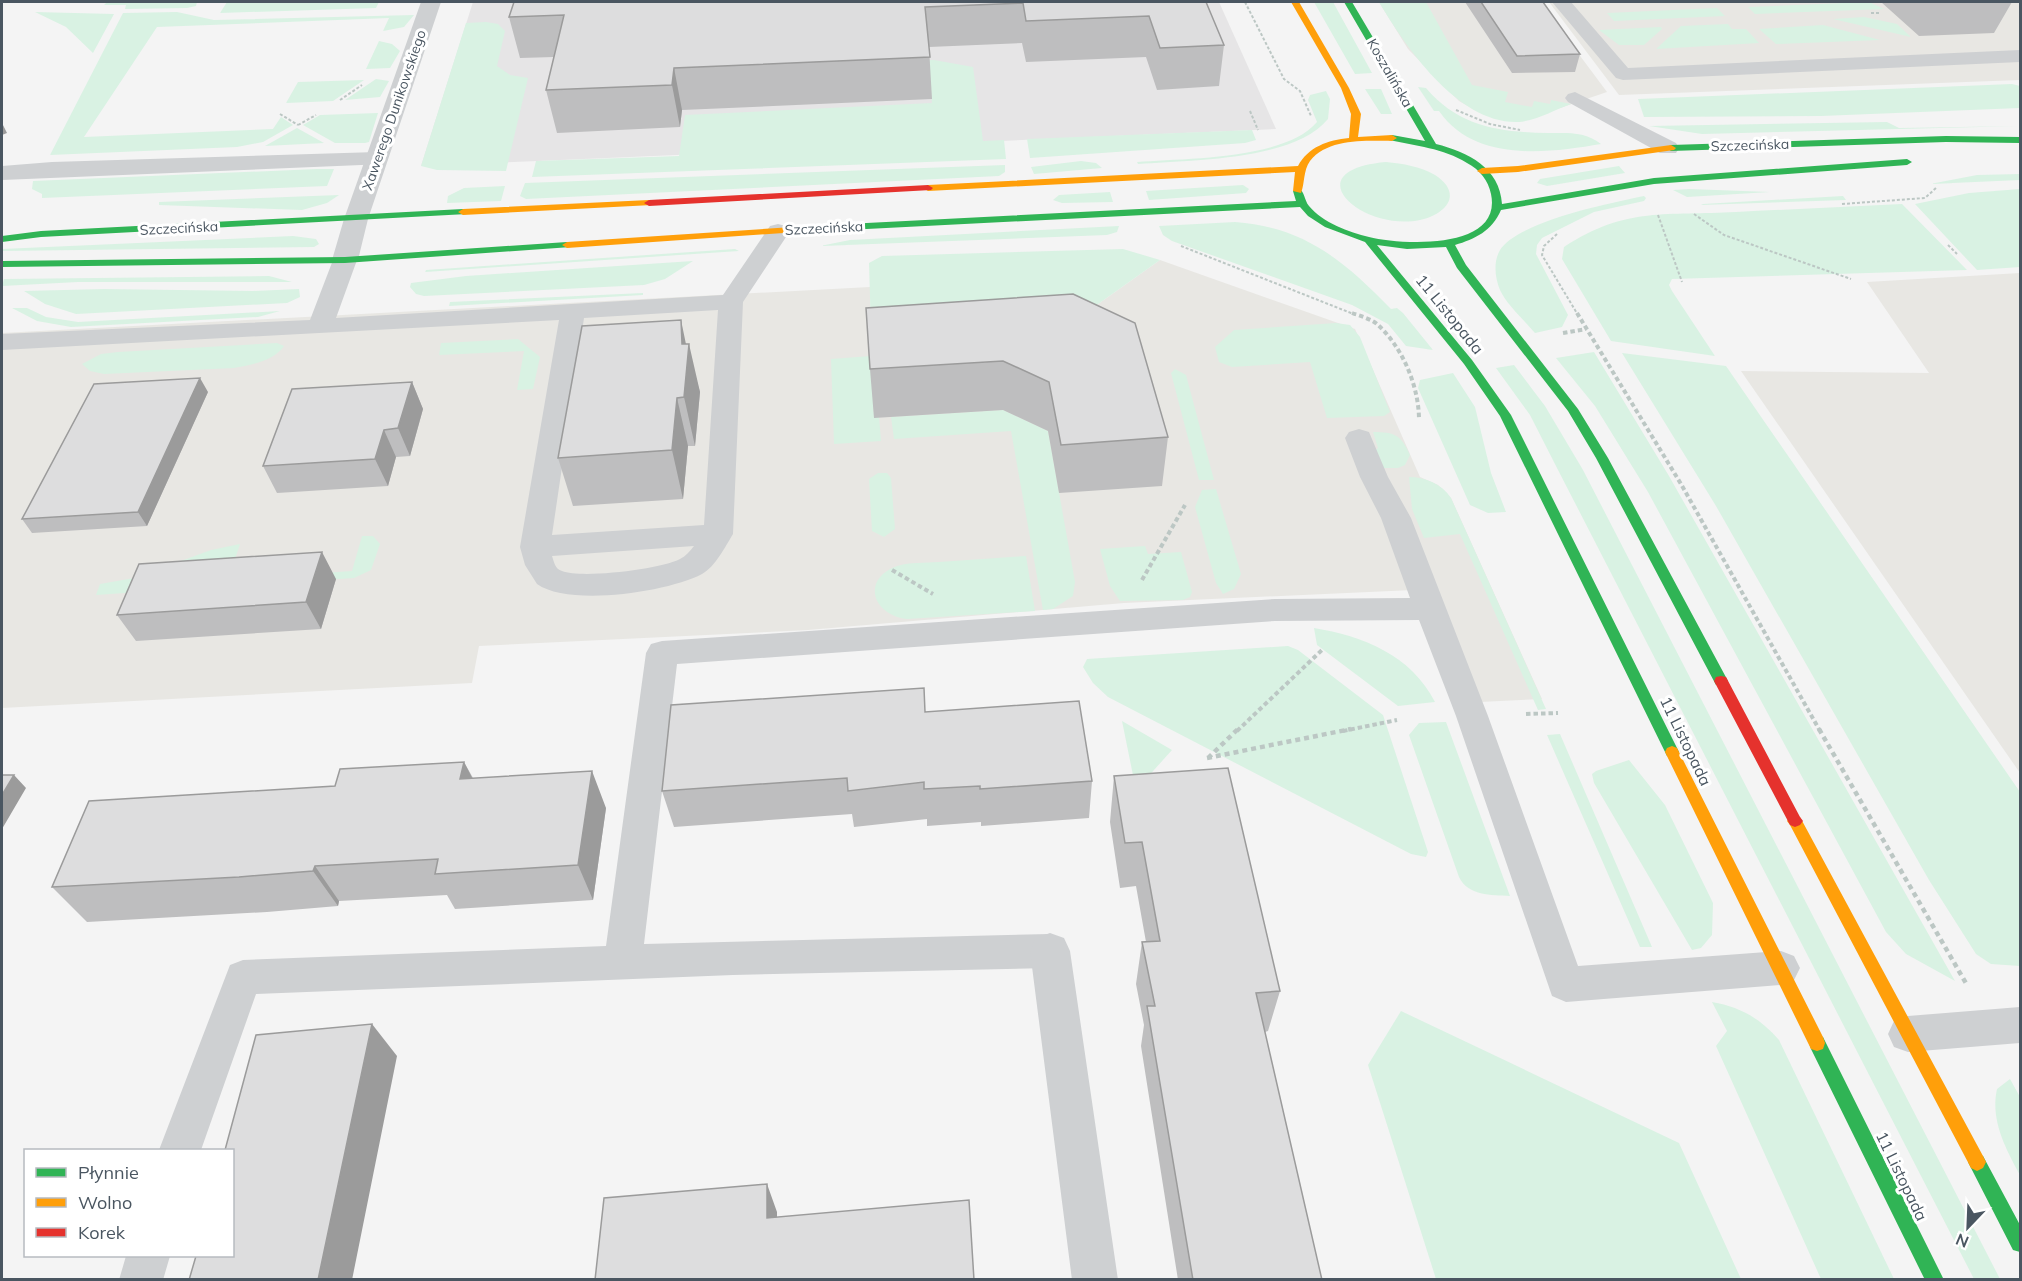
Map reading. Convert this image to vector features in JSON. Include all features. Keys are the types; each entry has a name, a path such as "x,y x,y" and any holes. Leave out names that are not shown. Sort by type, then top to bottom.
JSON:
{"main road":[{"path":"1295,2 1345,88 1356,114 1353,139"},
{"name":"Koszalińska","path":"1348,2 1432,145"},
{"path":"1392,138 1432,145 1451,152 1482,171 1496,189 1498,208 1482,230 1449,243 1410,247 1369,241 1333,228 1318,219 1303,204 1295,186 1298,169 1310,155 1353,139 1392,138"},
{"name":"Szczecińska","path":"1482,171 1518,169 1668,148 1946,139 2020,140"},
{"name":"Szczecińska","path":"1498,208 1654,181 1917,161"},
{"name":"Szczecińska","path":"2,239 41,234 1298,169"},
{"name":"Szczecińska","path":"2,264 345,260 778,231 1303,204"},
{"name":"11 Listopada","path":"1369,241 1468,362 1505,415 1935,1280"},
{"path":"1449,243 1461,266 1572,409 1602,458 2020,1244"}],"street":[{"name":"Xawerego Dunikowskiego","path":"356,219 431,2"},
{"path":"345,260 356,219"},
{"path":"1050,951 1095,1280"}],"lane":[{"path":"1561,2 1623,74 2020,56"},
{"path":"1575,98 1668,148"},
{"path":"2,173 52,169 377,159"},
{"path":"573,311 535,548 539,565 551,579 575,584 656,579 694,565 718,534 731,302 778,231"},
{"path":"320,327 345,260"},
{"path":"2,342 320,327 731,302"},
{"path":"1359,438 1374,477 1396,518 1472,716 1566,984 1781,968"},
{"path":"535,548 718,534"},
{"path":"623,962 662,653 1264,610 1430,609"},
{"path":"180,1149 243,977 623,962 1050,951"},
{"path":"1908,1034 2020,1025"},
{"path":"141,1280 148,1257"}],"path":[{"path":"1245,2 1284,78 1300,91 1312,118 1310,123"},
{"path":"1871,13 1881,13"},
{"path":"1450,106 1490,124 1526,130"},
{"path":"1250,111 1258,130"},
{"path":"1654,206 1682,282"},
{"path":"1694,214 1724,235 1851,279"},
{"path":"1565,230 1544,246 1542,255 1547,266 1646,423 1721,551 1807,708 1966,984"},
{"path":"1172,242 1377,323 1392,340 1421,403 1419,420"},
{"path":"1948,245 1957,254"},
{"path":"1141,582 1185,506"},
{"path":"892,570 942,599"},
{"path":"1326,647 1207,758 1397,720"},
{"path":"1526,714 1558,713"}],"shaded area":[{"path":"473,2 1219,2 1276,129 421,166"},
{"path":"1379,2 1540,2 1607,92 1519,122 1475,110 1459,101 1408,49"},
{"path":"1549,2 2020,2 2020,80 1619,95"},
{"path":"1160,260 1355,329 1420,477 1438,485 1451,498 1542,699 1480,702 1435,589 1124,603 808,630 479,646 472,683 2,708 2,333 870,287 871,331 1077,319"},
{"path":"2020,273 2020,773 1741,371 1929,373 1867,282"}],"green space":[{"path":"107,2 197,2 196,6 187,8 125,9 126,5 104,5"},
{"path":"227,2 379,2 376,8 220,13"},
{"path":"1314,2 1333,2 1372,73 1355,74"},
{"path":"1379,2 1426,2 1472,85 1508,92 1505,102 1532,107 1534,101 1550,104 1551,100 1571,104 1518,122 1496,119 1475,110 1455,97 1419,60 1403,40"},
{"path":"1869,2 1884,9 1755,14 1748,7"},
{"path":"1717,8 1725,16 1614,21 1607,13"},
{"path":"35,12 114,14 93,53 66,27"},
{"path":"177,12 214,20 414,15 404,27 383,31 389,18 157,27 84,137 273,129 281,117 293,125 263,142 237,147 50,155 123,13"},
{"path":"1864,17 1897,24 1911,37 1833,19"},
{"path":"466,23 498,24 505,31 497,66 510,75 528,78 506,171 437,170 421,166"},
{"path":"1728,24 1732,29 1746,29 1759,43 1656,49 1681,26"},
{"path":"1823,25 1880,40 1776,44 1759,29"},
{"path":"1661,27 1662,29 1644,45 1619,45 1599,30"},
{"path":"379,41 392,44 400,51 390,68 366,69"},
{"path":"934,60 973,67 983,141 1004,140 1006,159 532,177 536,161 679,156 685,115 932,103 929,74 699,69"},
{"path":"376,79 389,81 380,97 345,100"},
{"path":"364,80 333,101 286,103 298,82"},
{"path":"2012,84 2020,86 2020,108 1821,116 1644,117 1638,99"},
{"path":"1418,87 1426,88 1452,111 1481,125 1513,131 1576,134 1589,137 1601,144 1536,151 1492,147 1454,128 1439,111 1434,111"},
{"path":"1365,89 1381,89 1392,114 1381,114"},
{"path":"1326,91 1330,99 1328,119 1312,133 1291,143 1239,156 1138,164 1137,162 1233,155 1282,144 1302,134 1317,122 1308,100 1310,95"},
{"path":"378,113 369,142 365,143 335,143 303,125 320,115"},
{"path":"1887,122 1899,128 2020,126 1702,134 1649,126"},
{"path":"297,128 324,143 265,146"},
{"path":"1252,130 1256,140 1245,143 1030,158 1027,139"},
{"path":"1081,161 1096,163 1102,168 1034,174 1031,167"},
{"path":"1386,162 1417,167 1444,182 1449,189 1450,196 1444,208 1420,220 1398,221 1377,217 1359,209 1346,198 1340,187 1344,176 1358,167"},
{"path":"1005,165 1005,172 999,176 526,199 520,196 525,183"},
{"path":"1619,166 1625,173 1547,186 1537,183 1540,179"},
{"path":"334,169 327,186 42,198 42,194 32,189 33,181"},
{"path":"2020,174 2020,180 1930,184 1977,175"},
{"path":"1243,185 1249,189 1246,193 1149,200 1146,191"},
{"path":"505,186 501,201 447,203 448,196 464,188"},
{"path":"2020,189 2020,267 1977,270 1915,204 1969,193"},
{"path":"1673,190 1770,192 1687,197"},
{"path":"1110,192 1113,202 1062,203 1053,200 1059,195"},
{"path":"339,195 327,203 302,210 159,205 159,202"},
{"path":"1644,196 1646,198 1644,201 1594,212 1542,238 1537,245 1536,254 1568,315 1562,327 1535,333 1511,307 1500,290 1496,260 1500,250 1510,240 1526,230 1545,222"},
{"path":"1843,196 1846,200 1701,205 1703,204"},
{"path":"1902,204 1967,270 1672,279 1669,285 1672,291 1715,356 1611,341 1562,259 1564,247 1586,234 1628,219 1668,214"},
{"path":"1235,222 1282,231 1322,249 1357,276 1391,309 1397,308 1403,313 1433,350 1406,346 1388,324 1352,305 1172,241 1163,235 1159,226"},
{"path":"1119,226 1117,232 1107,235 820,246 850,240"},
{"path":"293,236 316,239 319,244 314,247 2,251 2,249"},
{"path":"735,249 739,251 425,272 426,270"},
{"path":"1123,249 1160,260 1077,319 871,332 869,263 882,256"},
{"path":"693,261 665,279 644,285 424,296 416,294 410,287 411,283 466,276"},
{"path":"269,276 292,282 78,282 2,286 4,279"},
{"path":"104,289 253,291 299,289 300,297 287,303 76,314 45,304 24,291"},
{"path":"643,293 643,295 449,306 450,302"},
{"path":"12,308 27,308 46,317 78,322 280,311 258,317 71,327 37,321"},
{"path":"1336,323 1350,325 1360,337 1390,412 1384,416 1327,418 1310,362 1232,367 1219,362 1215,347 1234,330"},
{"path":"518,339 540,357 533,389 517,390 524,351 439,355 441,343"},
{"path":"277,343 284,346 274,355 262,361 234,368 104,374 90,371 82,364 101,354 118,352"},
{"path":"1594,352 1669,476 1955,981 1906,954 1886,932 1648,492 1595,406 1556,358"},
{"path":"1622,353 1726,366 2020,792 2020,966 1991,964 1976,954 1929,880 1716,506"},
{"path":"871,356 874,417 879,417 881,441 834,444 831,359"},
{"path":"1514,365 1545,406 1583,470 2000,1279 1974,1279 1530,415 1496,368"},
{"path":"1175,369 1186,375 1214,480 1199,480 1171,373"},
{"path":"1453,373 1475,407 1491,473 1506,512 1488,513 1470,505 1418,388 1420,380"},
{"path":"1003,410 1048,431 1075,582 1073,596 1053,609 1043,610 1011,431 894,439 891,417"},
{"path":"1373,432 1392,434 1404,443 1410,455 1405,465 1398,468 1381,468 1373,452 1378,448"},
{"path":"878,473 887,473 891,478 895,529 884,537 872,531 869,479"},
{"path":"1409,477 1433,482 1451,498 1546,709 1538,710 1460,534 1424,538 1412,509"},
{"path":"1216,489 1241,574 1234,589 1223,594 1216,583 1195,507 1202,490"},
{"path":"362,536 373,536 380,544 371,570 354,578 192,589 170,586 181,561 211,550 240,544 228,580 352,571"},
{"path":"1145,546 1148,554 1181,552 1192,592 1190,597 1183,600 1120,601 1110,586 1100,549"},
{"path":"1026,556 1035,611 907,619 886,611 875,596 878,579 897,566 912,563"},
{"path":"140,577 153,591 96,595 100,584"},
{"path":"1314,628 1350,636 1384,650 1413,672 1435,702 1398,706 1317,645"},
{"path":"1288,646 1298,650 1383,715 1428,852 1426,857 1411,854 1108,697 1093,683 1083,667 1087,659"},
{"path":"1122,721 1172,750 1136,790"},
{"path":"1446,722 1510,896 1488,895 1474,891 1468,888 1459,877 1409,735 1419,723"},
{"path":"1560,734 1652,947 1640,947 1547,735"},
{"path":"1629,760 1665,805 1713,903 1712,935 1701,948 1692,950 1594,783 1592,774 1596,771"},
{"path":"1712,1002 1732,1007 1749,1015 1764,1025 1779,1040 1894,1279 1821,1279 1716,1046 1727,1031"},
{"path":"1401,1011 1679,1143 1741,1279 1436,1279 1368,1065"},
{"path":"2010,1079 2020,1097 2020,1175 2005,1145 1996,1112 1997,1089"}],"building":[{"path":"514,2 1206,2 1224,45 1160,48 1149,16 1026,21 1023,3 925,7 930,57 674,68 672,85 546,90 564,15 509,17"},
{"path":"1481,2 1543,2 1580,54 1517,56"},
{"path":"1073,294 1135,323 1168,437 1061,445 1049,382 1003,361 870,369 866,308"},
{"path":"681,320 682,344 689,344 684,397 677,398 672,450 558,458 582,326"},
{"path":"200,378 138,512 22,519 94,384"},
{"path":"412,382 398,428 384,430 375,459 263,466 292,389"},
{"path":"322,552 306,602 117,615 139,564"},
{"path":"924,688 925,712 1079,701 1092,781 980,789 980,786 924,789 924,782 848,791 847,778 662,791 671,705"},
{"path":"464,762 460,779 592,771 578,865 435,874 438,859 315,866 313,871 239,877 52,887 89,801 335,786 340,769"},
{"path":"1228,768 1280,991 1256,993 1322,1280 1193,1280 1147,1006 1155,1006 1142,942 1160,941 1142,842 1125,843 1114,776"},
{"path":"2,775 14,775 2,795"},
{"path":"372,1024 318,1280 189,1280 196,1257 234,1257 234,1149 225,1149 256,1035"},
{"path":"767,1184 767,1218 969,1200 974,1280 595,1280 604,1198"}],"traffic: fast":[{"path":"1348,2 1432,145"},
{"path":"1298,191 1306,209 1322,222 1368,240 1407,246 1447,244 1465,239 1480,231 1493,218 1497,201 1493,185 1485,172 1472,162 1441,148 1392,138"},
{"path":"1671,148 1946,139 2020,140"},
{"path":"1498,208 1654,181 1907,162"},
{"path":"808,229 1303,204"},
{"path":"2,239 41,234 463,212"},
{"path":"1369,241 1468,362 1505,415 1672,752"},
{"path":"1449,243 1461,266 1572,409 1602,458 1721,681"},
{"path":"2,264 345,260 567,245"},
{"path":"1817,1043 1935,1280"},
{"path":"1977,1162 2020,1243"}],"traffic: slow":[{"path":"1295,2 1345,88 1356,114 1353,139"},
{"path":"1298,191 1300,173 1306,160 1316,151 1344,141 1392,138"},
{"path":"1482,171 1518,169 1671,148"},
{"path":"928,188 1298,169"},
{"path":"463,212 649,203"},
{"path":"567,245 808,229"},
{"path":"1672,752 1817,1043"},
{"path":"1795,821 1977,1162"}],"traffic: jam":[{"path":"649,203 928,188"},
{"path":"1721,681 1795,821"}]}
